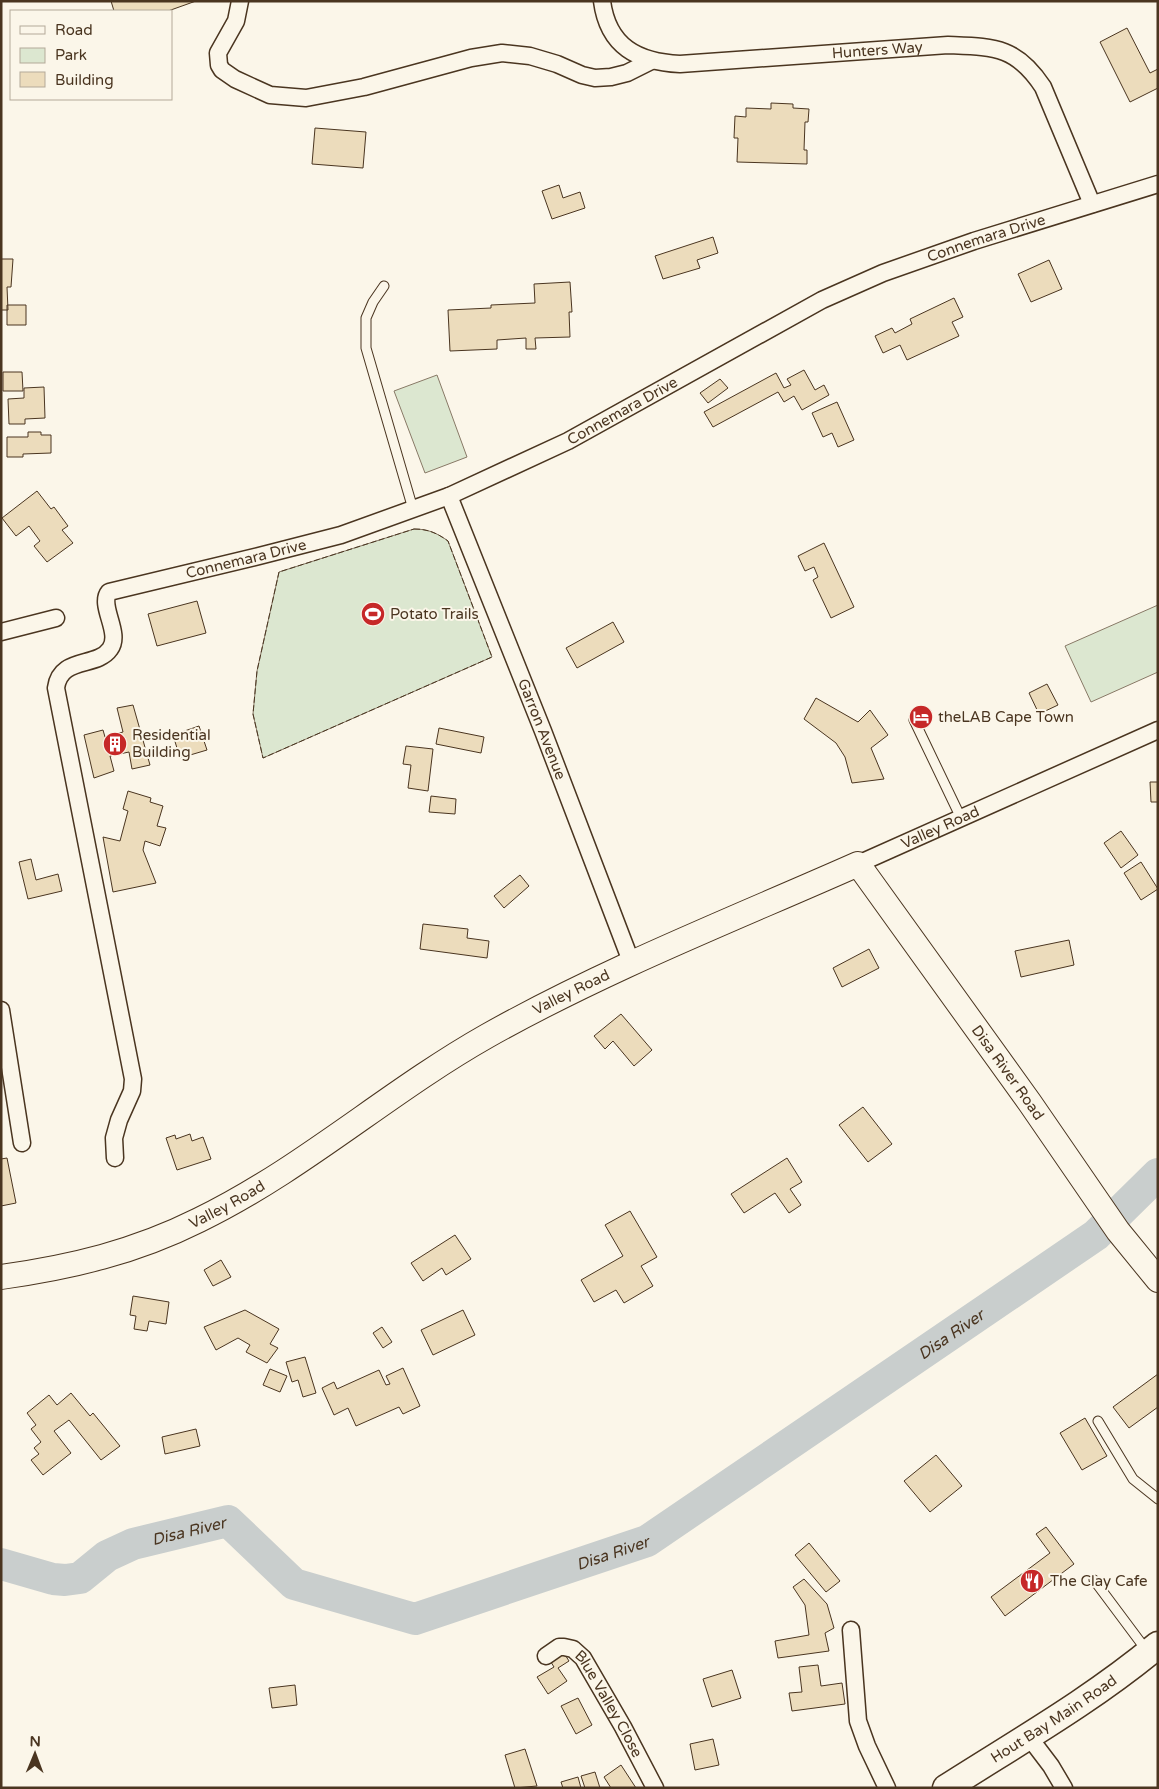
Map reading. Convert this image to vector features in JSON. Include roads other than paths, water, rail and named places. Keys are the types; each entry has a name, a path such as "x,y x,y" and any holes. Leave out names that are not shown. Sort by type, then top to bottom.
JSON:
{"main road":[{"name":"Hout Bay Main Road","path":"946,1788 1030,1737 1117,1678 1153,1649"}],"street":[{"path":"240,1 236,21 218,53 219,65 222,70 235,79 270,95 306,98 364,86 470,58 502,53 530,56 595,78 627,73 651,61"},
{"name":"Hunters Way","path":"602,1 611,31 621,44 632,52 651,61 680,64 948,45 990,47 1002,51 1024,64 1043,87 1092,204"},
{"name":"Connemara Drive","path":"115,1158 114,1138 119,1120 132,1091 133,1079 56,688 58,677 63,671 110,651 114,640 106,596 111,591 332,537 449,496 568,441 822,300 883,273 974,241 1158,184"},
{"name":"Garron Avenue","path":"449,496 543,731 632,964"},
{"path":"1,632 56,618"},
{"name":"Valley Road","path":"1,1277 42,1271 102,1258 162,1236 198,1220 240,1198 306,1157 421,1077 485,1038 563,995 1158,730"},
{"name":"Disa River Road","path":"858,864 1030,1103 1118,1231 1158,1280"},
{"path":"1,1010 22,1143"},
{"path":"851,1630 858,1721 867,1746 887,1788"},
{"name":"Blue Valley Close","path":"546,1656 559,1647 564,1646 573,1649 583,1658 623,1727 655,1788"},
{"path":"1030,1737 1064,1788"}],"lane":[{"path":"384,286 373,302 366,318 366,348 413,509"},
{"path":"914,720 960,818"},
{"path":"1098,1421 1133,1479 1158,1499"},
{"path":"1094,1580 1153,1649"}],"waterway":[{"name":"Disa River","path":"1,1564 53,1579 80,1578 107,1556 133,1544 228,1521 294,1584 415,1619 647,1541 1096,1235 1158,1174"}],"place":[{"name":"Potato Trails","path":"373,614"},
{"name":"theLAB Cape Town","path":"921,717"},
{"name":"Residential Building","path":"115,744"},
{"name":"The Clay Cafe","path":"1032,1581"}]}
